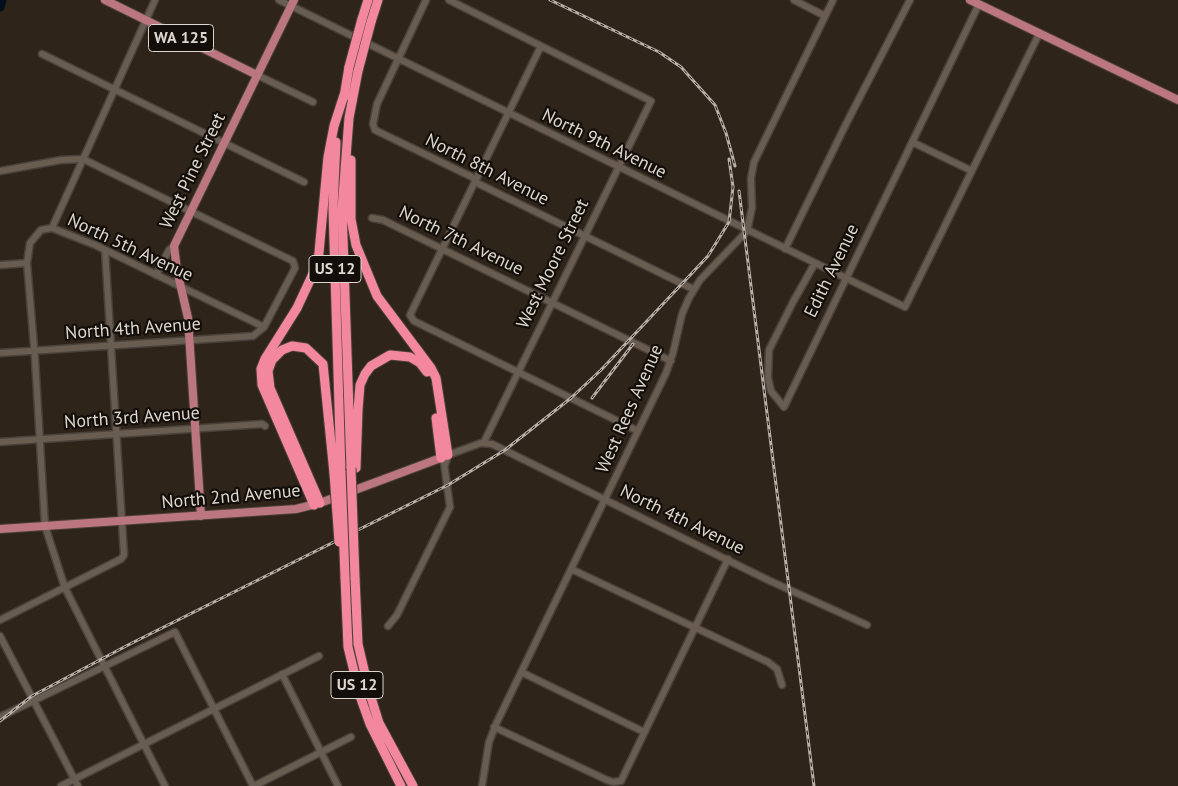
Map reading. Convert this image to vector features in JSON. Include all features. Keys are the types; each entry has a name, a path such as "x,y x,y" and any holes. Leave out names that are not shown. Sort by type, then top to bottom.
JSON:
{"highway":[{"name":"US 12","path":"368,0 367,20 349,92 338,124 334,167 333,208 338,472 348,647 360,696 370,724 401,786"},
{"name":"US 12","path":"367,20 378,0"},
{"name":"US 12","path":"349,92 342,209 353,468 354,578 358,644 379,723 413,786"},
{"path":"349,92 355,116 351,153 350,199 356,245 377,296 431,368 436,378 445,459"},
{"path":"317,504 262,385 261,369 265,359 301,300 318,263 328,157 334,126 349,92"},
{"path":"317,504 270,388 268,371 272,360 282,350 292,346 306,348 324,364 338,472"},
{"path":"353,468 360,385 371,366 390,355 410,357 420,363 427,372 432,383 445,459"}],"main road":[{"name":"WA 125","path":"104,0 257,75"},
{"path":"970,0 1178,100"},
{"name":"West Pine Street","path":"201,516 190,340 175,261 174,246 292,3"},
{"name":"North 2nd Avenue","path":"0,529 291,510 317,504 445,459"}],"street":[{"path":"52,228 155,0"},
{"name":"North 9th Avenue","path":"279,0 292,3 398,59 905,307 972,171"},
{"path":"398,59 426,0"},
{"path":"449,0 541,46 411,310 410,317 414,321 638,431"},
{"path":"794,0 825,16"},
{"path":"747,231 752,215 751,178 754,162 833,0"},
{"path":"785,249 846,124 910,0"},
{"name":"Edith Avenue","path":"815,263 769,350 768,378 771,391 784,407 844,278 979,4"},
{"path":"912,142 972,171 1039,34"},
{"name":"West Moore Street","path":"484,442 651,101 541,46"},
{"path":"42,54 304,182"},
{"name":"North 8th Avenue","path":"398,59 377,104 373,124 375,130 693,289"},
{"path":"257,75 313,102"},
{"path":"0,171 61,160 83,159 293,261 294,271 264,327"},
{"name":"North 7th Avenue","path":"372,218 383,220 442,248 671,361"},
{"name":"North 5th Avenue","path":"27,263 28,250 33,237 41,230 52,228 105,250 264,327"},
{"name":"West Rees Avenue","path":"482,786 494,727 671,361 682,314 693,289 747,231"},
{"path":"156,275 169,250 174,246"},
{"path":"0,620 124,557 105,250"},
{"path":"0,265 27,263 45,526 65,588 165,786"},
{"name":"North 4th Avenue","path":"0,353 253,336 264,327"},
{"name":"North 3rd Avenue","path":"0,442 262,424 265,426"},
{"name":"North 2nd Avenue","path":"445,459 484,442"},
{"name":"North 4th Avenue","path":"484,442 867,625"},
{"path":"388,626 397,615 450,507 445,459"},
{"path":"494,727 607,780 619,782 626,773 728,559"},
{"path":"571,569 774,666 782,685"},
{"path":"0,717 175,632 254,786 351,737"},
{"path":"0,636 78,786"},
{"path":"60,786 319,656"},
{"path":"521,672 644,732"},
{"path":"282,674 338,786"}],"waterway":[{"path":"0,7 2,0"}],"railway":[{"path":"550,0 659,52 681,67 715,105 726,133 735,166"},
{"path":"0,721 32,696 130,644 448,485 505,450 571,398 601,370 708,256 729,222 733,187 729,159"},
{"path":"739,191 814,786"},
{"path":"592,398 633,344"}]}
